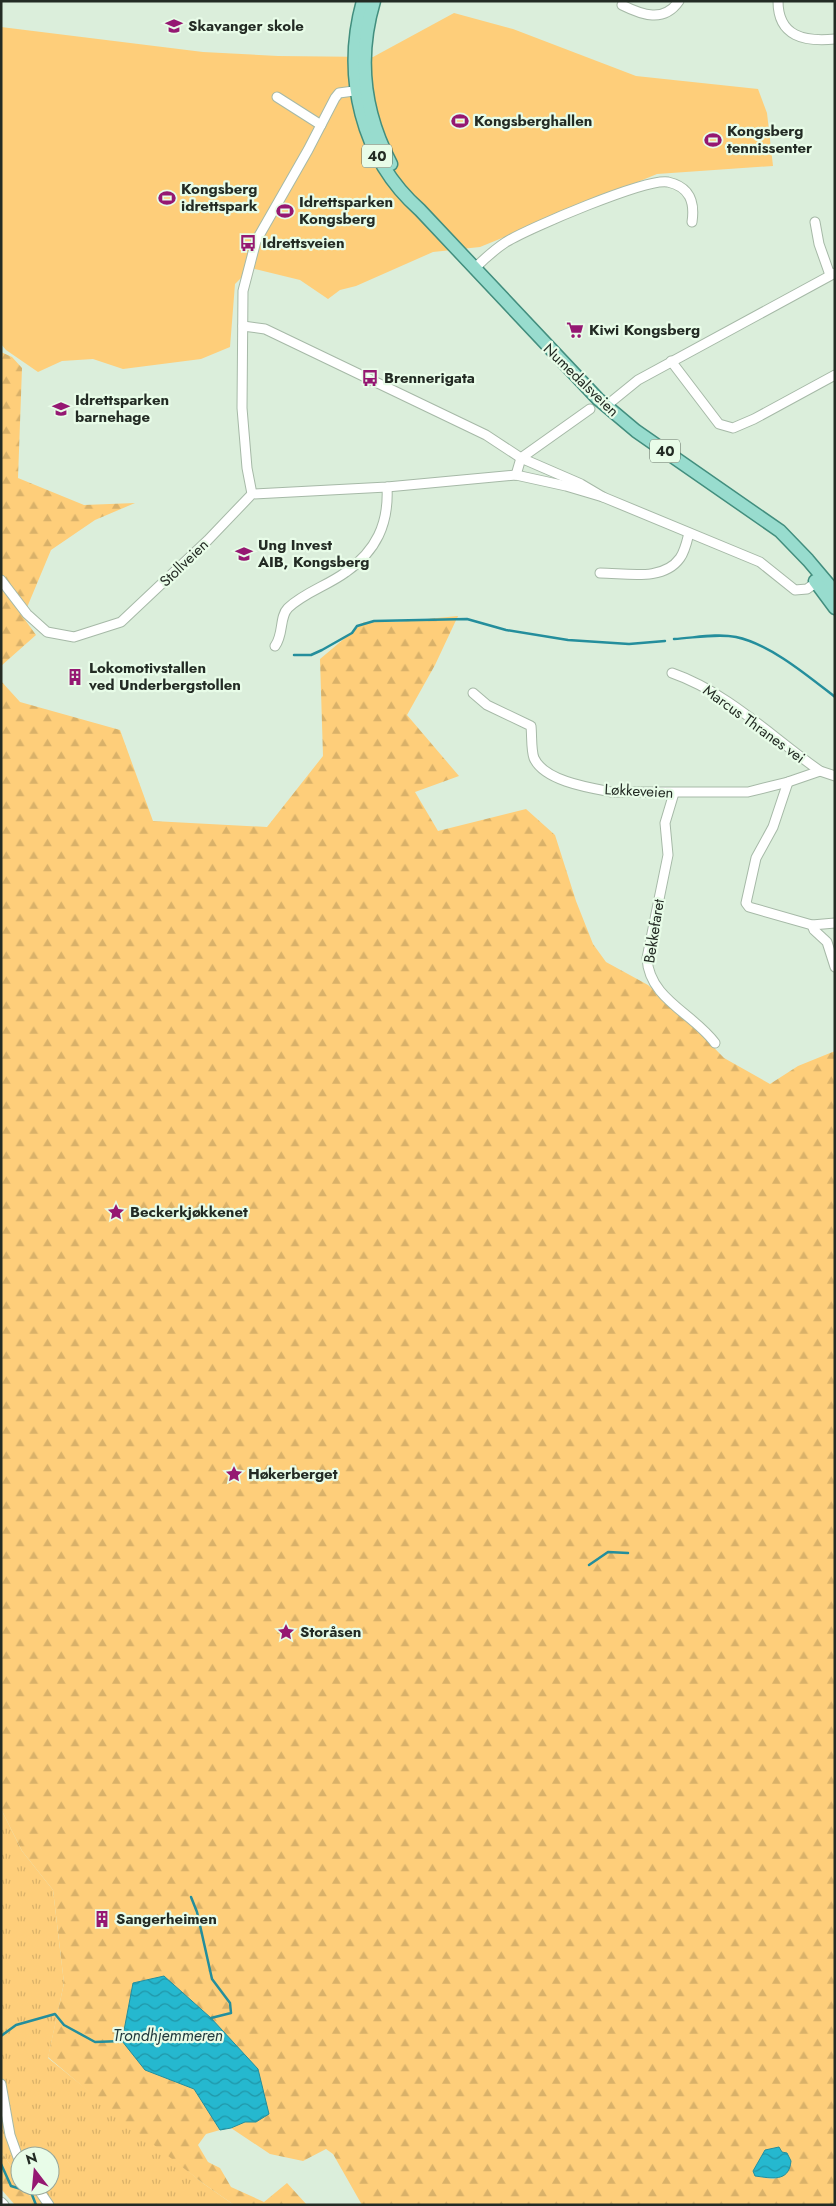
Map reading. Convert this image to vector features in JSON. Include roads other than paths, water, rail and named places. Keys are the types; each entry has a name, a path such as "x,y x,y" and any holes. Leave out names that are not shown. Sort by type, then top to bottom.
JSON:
{"main road":[{"name":"Numedalsveien","path":"364,1 354,46 361,90 379,140 420,210 606,406 636,431 766,521 792,542 820,580 835,608"},
{"name":"Numedalsveien","path":"361,90 364,49 374,1"},
{"name":"Numedalsveien","path":"820,580 835,592"}],"street":[{"path":"622,5 654,16 665,15 679,1"},
{"path":"778,1 785,27 795,35 805,39 835,38"},
{"path":"361,90 339,93 256,242 243,291 242,408 247,468 252,494 387,487 516,475 566,486 603,497 760,562 794,590 807,589 820,580"},
{"path":"277,97 321,125"},
{"path":"474,269 507,242 546,221 646,184 666,182 681,186 690,194 694,208 692,222"},
{"path":"606,406 638,380 832,274 819,244 815,222"},
{"path":"243,326 265,328 486,435 521,458 581,484 603,497"},
{"path":"670,362 719,424 732,428 754,419 835,375"},
{"path":"516,475 521,458 590,409"},
{"path":"275,646 281,638 281,626 286,610 316,588 346,572 370,551 381,535 387,487"},
{"name":"Stollveien","path":"1,580 27,614 47,632 74,636 121,622 252,494"},
{"path":"600,573 657,573 671,569 682,557 690,533"},
{"name":"Marcus Thranes vei","path":"672,673 687,678 724,700 820,771 835,776"},
{"name":"Løkkeveien","path":"474,693 487,705 531,726 534,758 543,770 567,782 612,792 748,792 788,782 820,771"},
{"path":"788,782 773,827 754,865 746,903 748,907 807,924 835,924"},
{"name":"Bekkefaret","path":"674,793 664,823 668,855 647,958 648,971 654,984 664,996 709,1034 715,1043"},
{"path":"807,924 827,942 835,967"},
{"path":"1,2084 10,2135 14,2146"}],"water":[{"name":"Trondhjemmeren","path":"164,1976 211,2018 258,2069 269,2114 256,2122 245,2122 220,2130 194,2089 145,2070 122,2041 133,1983"},
{"path":"779,2147 782,2152 787,2153 791,2161 787,2173 778,2178 755,2176 753,2171 765,2150"}],"waterway":[{"path":"294,655 311,655 352,633 357,626 374,621 467,619 506,630 568,640 629,644 665,641"},
{"path":"674,639 721,635 749,641 762,646 788,662 835,697"},
{"path":"589,1565 608,1552 628,1553"},
{"path":"191,1897 197,1912 212,1979 230,2003 231,2013 211,2018"},
{"path":"1,2036 16,2025 55,2014 64,2025 95,2042 122,2041"},
{"path":"1,2164 11,2186 31,2192 36,2205"}],"place":[{"name":"Skavanger skole","path":"174,26"},
{"name":"Kongsberghallen","path":"460,121"},
{"name":"Kongsberg tennissenter","path":"713,140"},
{"name":"Kongsberg idrettspark","path":"167,198"},
{"name":"Idrettsparken Kongsberg","path":"285,211"},
{"name":"Idrettsveien","path":"248,243"},
{"name":"Kiwi Kongsberg","path":"575,330"},
{"name":"Brennerigata","path":"370,378"},
{"name":"Idrettsparken barnehage","path":"61,409"},
{"name":"Ung Invest AIB, Kongsberg","path":"244,554"},
{"name":"Lokomotivstallen ved Underbergstollen","path":"75,677"},
{"name":"Beckerkjøkkenet","path":"116,1212"},
{"name":"Høkerberget","path":"234,1474"},
{"name":"Storåsen","path":"286,1632"},
{"name":"Sangerheimen","path":"102,1919"}]}
